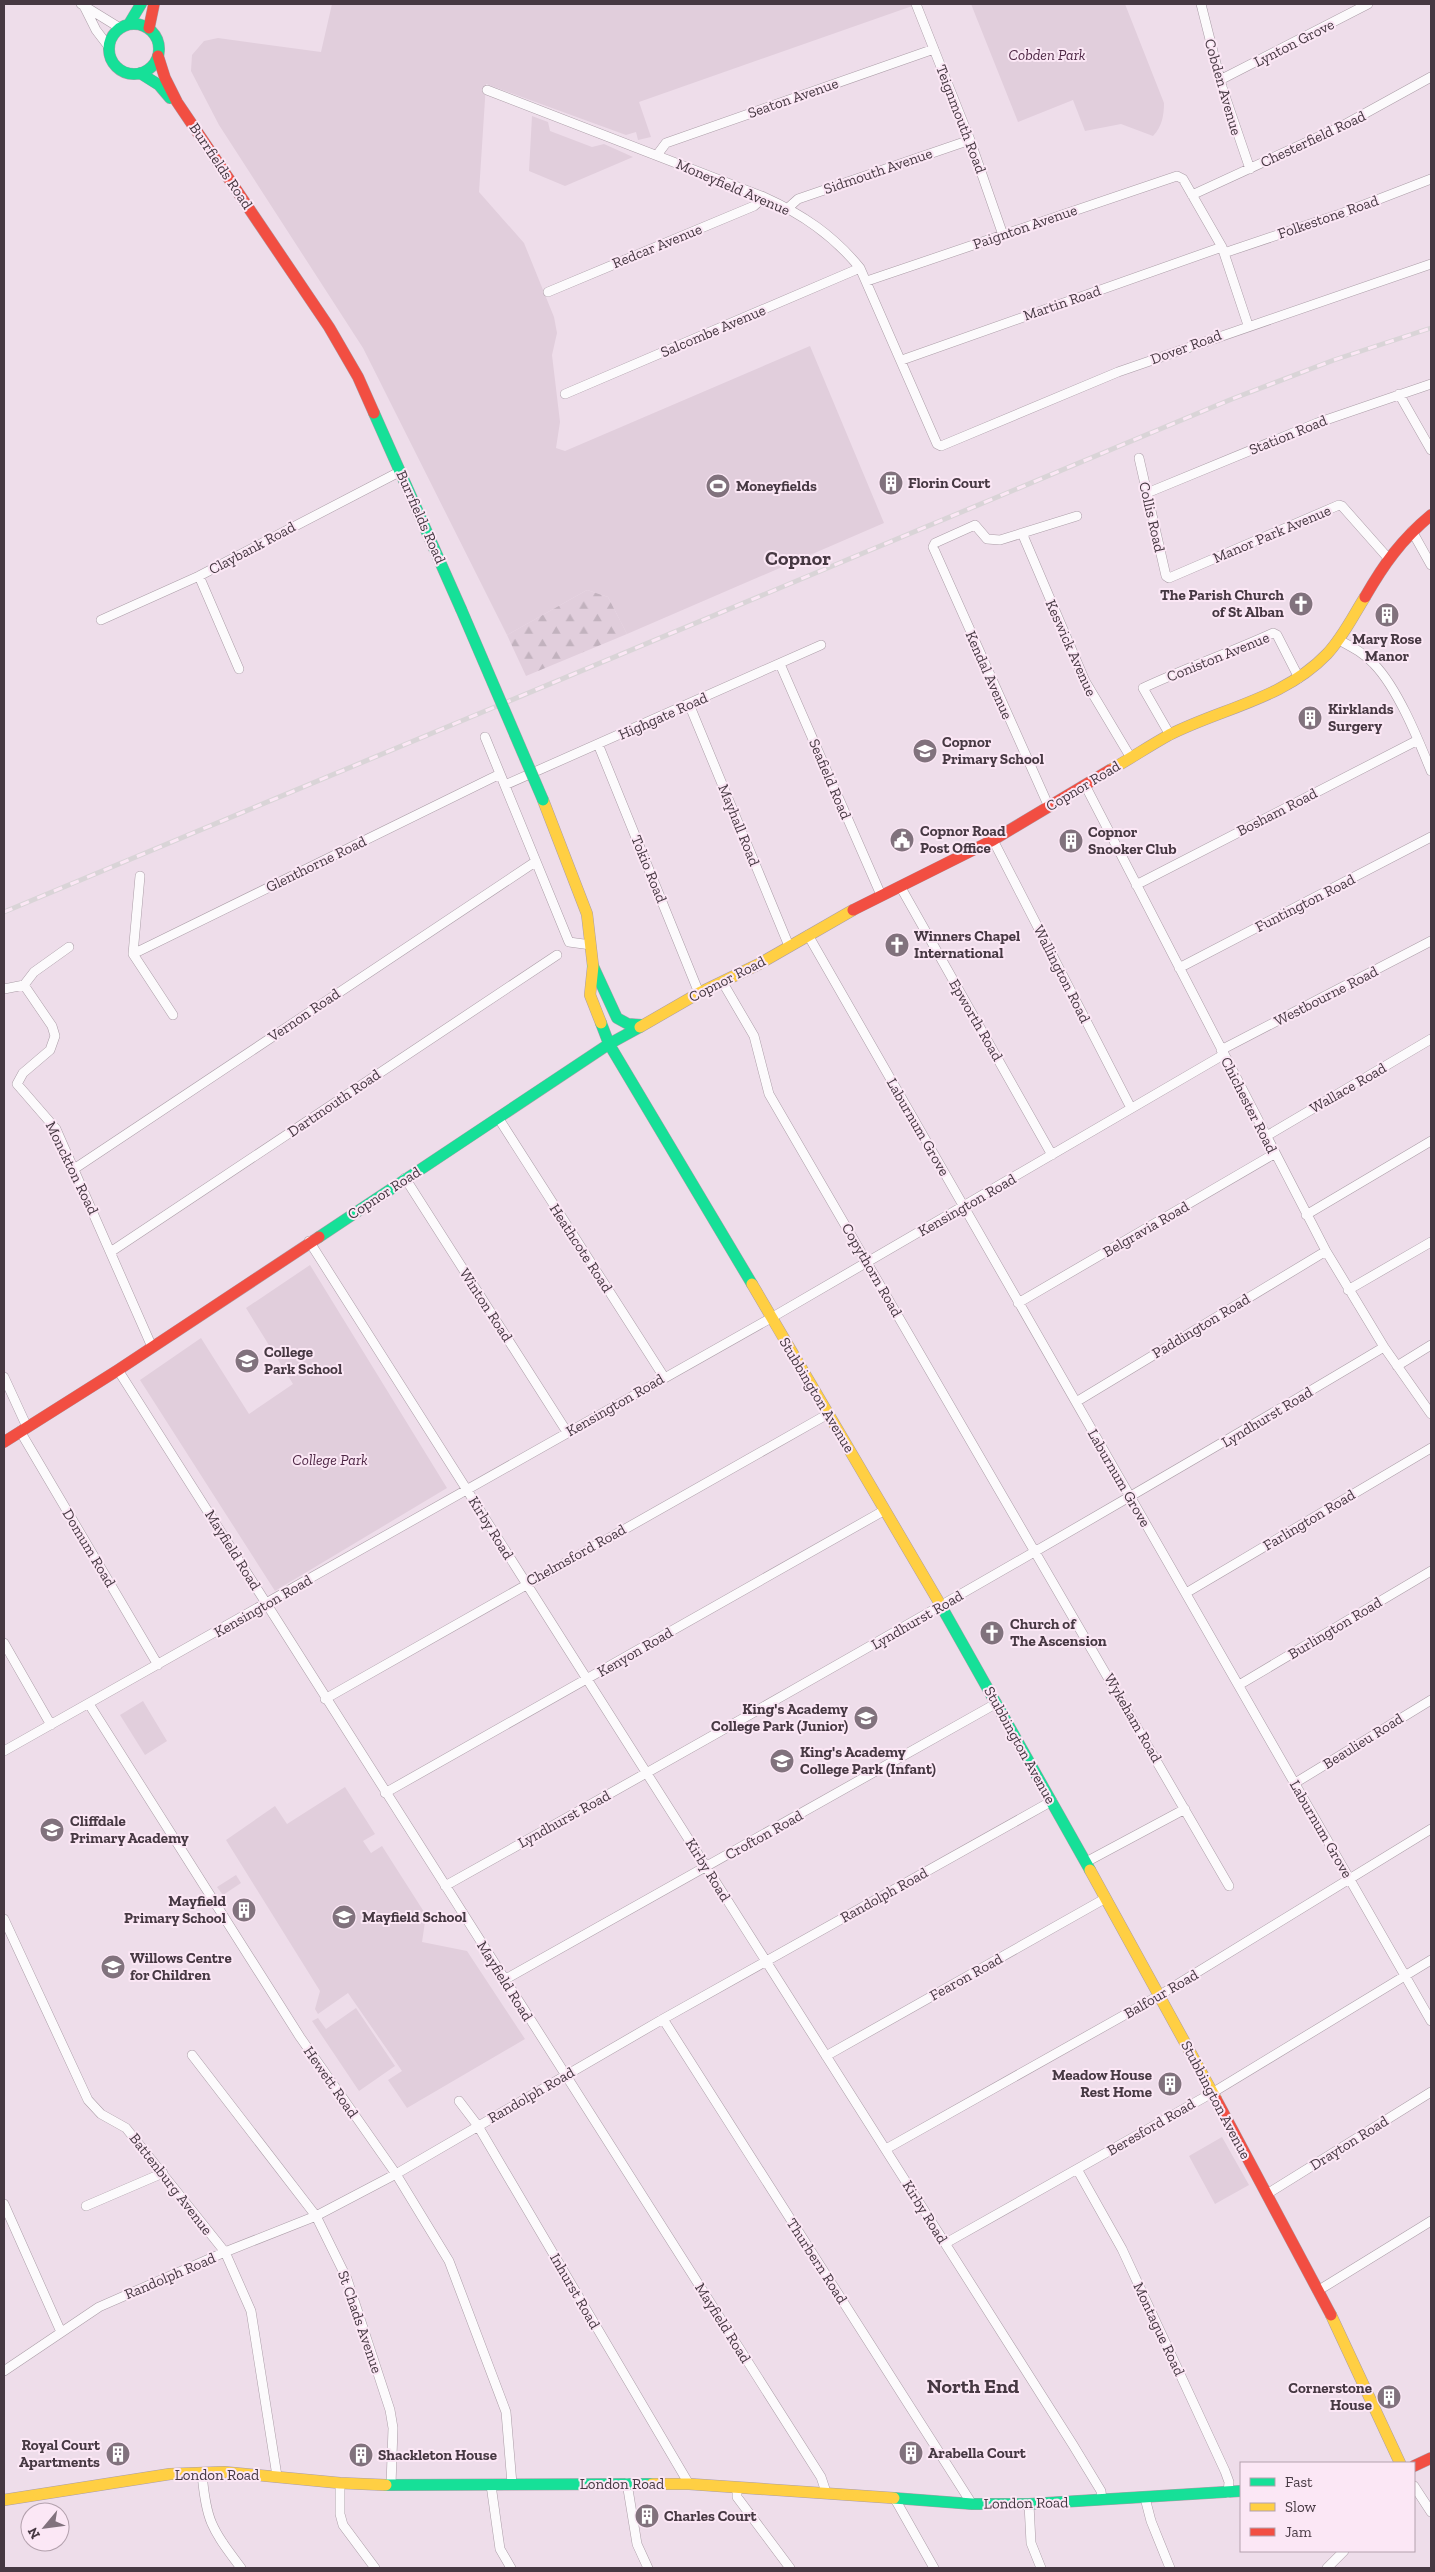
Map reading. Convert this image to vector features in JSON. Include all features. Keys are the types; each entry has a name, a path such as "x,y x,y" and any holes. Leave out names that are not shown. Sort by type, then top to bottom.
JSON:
{"street":[{"path":"83,6 124,26 135,23 149,28 157,37 158,56 150,69 132,74 120,70 111,58 109,47 112,36 124,26 141,4"},
{"path":"149,28 154,4"},
{"name":"Teignmouth Road","path":"916,4 970,140 1003,235"},
{"name":"Cobden Avenue","path":"1200,4 1220,80 1250,169"},
{"name":"Lynton Grove","path":"1220,80 1368,4"},
{"path":"83,6 96,30 109,47"},
{"name":"Seaton Avenue","path":"657,155 666,143 934,49"},
{"name":"Burrfields Road","path":"158,56 165,78 177,102 329,327 358,377 401,471 542,800 579,892 586,914 591,945 593,966 590,995 609,1044"},
{"name":"Burrfields Road","path":"140,73 177,102"},
{"name":"Chesterfield Road","path":"1192,195 1344,125 1431,77"},
{"name":"Moneyfield Avenue","path":"488,90 764,197 788,208 834,239 860,268 902,360 937,444 946,445"},
{"name":"Sidmouth Avenue","path":"788,208 798,199 970,140"},
{"name":"Paignton Avenue","path":"867,282 1172,177 1182,179 1192,195"},
{"name":"Folkestone Road","path":"1223,250 1343,213 1431,179"},
{"path":"1192,195 1223,250 1248,325"},
{"name":"Redcar Avenue","path":"548,292 754,206 764,197"},
{"name":"Martin Road","path":"902,360 1223,250"},
{"name":"Dover Road","path":"946,445 1118,372 1248,325 1431,264"},
{"name":"Salcombe Avenue","path":"565,394 860,268"},
{"name":"Station Road","path":"1147,493 1317,423 1431,384"},
{"path":"1399,394 1431,450"},
{"name":"Collis Road","path":"1139,458 1166,576"},
{"name":"Claybank Road","path":"101,620 199,576 401,471"},
{"name":"Manor Park Avenue","path":"1166,576 1169,578 1339,505 1343,507 1388,558"},
{"name":"Copnor Road","path":"4,1442 118,1370 309,1241 499,1119 609,1044 881,895 993,840 1170,735 1264,697 1299,678 1326,655 1339,640 1388,558 1412,531 1431,515"},
{"path":"1022,533 1077,516"},
{"name":"Kendal Avenue","path":"1022,533 992,541 980,534 975,525 935,543 933,551 1049,807"},
{"path":"1412,531 1431,565"},
{"name":"Keswick Avenue","path":"1022,533 1084,681 1130,758"},
{"path":"199,576 239,669"},
{"name":"Coniston Avenue","path":"1170,735 1143,688 1200,662 1215,659 1273,633 1277,634 1299,678"},
{"path":"1339,640 1375,664 1388,682 1418,740 1431,771"},
{"name":"Highgate Road","path":"505,785 821,646"},
{"name":"Seafield Road","path":"780,664 881,895"},
{"name":"Mayhall Road","path":"689,704 789,946"},
{"path":"485,736 569,942 591,945"},
{"name":"Bosham Road","path":"1136,885 1418,740"},
{"name":"Tokio Road","path":"598,744 699,993"},
{"name":"Glenthorne Road","path":"133,954 500,774"},
{"name":"Chichester Road","path":"1086,785 1265,1137 1326,1251 1384,1347 1431,1414"},
{"name":"Funtington Road","path":"1179,968 1431,837"},
{"name":"Wallington Road","path":"993,840 1131,1108"},
{"name":"Vernon Road","path":"74,1169 535,862"},
{"path":"140,876 133,954 173,1015"},
{"name":"Epworth Road","path":"900,886 1052,1154"},
{"name":"Laburnum Grove","path":"808,935 1431,2021"},
{"name":"Westbourne Road","path":"1222,1053 1431,941"},
{"path":"4,989 24,985 34,972 69,947"},
{"name":"Dartmouth Road","path":"112,1251 557,955"},
{"name":"Burrfields Road","path":"593,966 617,1018 628,1024 642,1025"},
{"name":"Copythorn Road","path":"723,983 754,1036 769,1094 1036,1551"},
{"name":"Monckton Road","path":"24,985 52,1026 55,1036 50,1050 23,1073 17,1084 51,1121 112,1251 152,1347"},
{"name":"Wallace Road","path":"1265,1137 1431,1039"},
{"name":"Stubbington Avenue","path":"609,1044 998,1703 1160,1995 1319,2290 1387,2431 1400,2462"},
{"name":"Kensington Road","path":"4,1751 868,1263 1222,1053"},
{"name":"Heathcote Road","path":"499,1119 664,1377"},
{"path":"1306,1214 1431,1141"},
{"name":"Belgravia Road","path":"1018,1303 1274,1154"},
{"name":"Winton Road","path":"405,1178 567,1432"},
{"name":"Kirby Road","path":"309,1241 946,2243 1101,2491 1102,2500"},
{"path":"1348,1290 1431,1242"},
{"name":"Paddington Road","path":"1076,1402 1326,1251"},
{"path":"1397,1366 1431,1345"},
{"name":"Lyndhurst Road","path":"445,1886 942,1606 1384,1347"},
{"name":"Mayfield Road","path":"118,1370 325,1699 821,2477 826,2492"},
{"name":"Domum Road","path":"4,1377 24,1429 158,1665"},
{"name":"Chelmsford Road","path":"325,1699 526,1583 828,1414"},
{"name":"Farlington Road","path":"1186,1593 1431,1448"},
{"name":"Kenyon Road","path":"386,1793 885,1510"},
{"name":"Wykeham Road","path":"1036,1551 1229,1886"},
{"name":"Burlington Road","path":"1239,1685 1431,1571"},
{"path":"4,1642 51,1725"},
{"name":"Beaulieu Road","path":"1295,1783 1431,1700"},
{"name":"Crofton Road","path":"504,1980 998,1703"},
{"name":"Hewett Road","path":"89,1704 300,2037 396,2174 449,2261 504,2405 508,2422 512,2484"},
{"name":"Randolph Road","path":"4,2372 99,2307 225,2252 316,2216 396,2174 663,2019 1052,1801"},
{"path":"1086,1862 1185,1809"},
{"name":"Balfour Road","path":"886,2149 1160,1995 1431,1829"},
{"name":"Fearon Road","path":"826,2056 1106,1898"},
{"name":"Battenburg Avenue","path":"4,1920 88,2100 102,2114 126,2128 225,2252 251,2311 277,2476"},
{"name":"Beresford Road","path":"946,2243 1212,2093 1431,1960"},
{"name":"Thurbern Road","path":"663,2019 972,2504"},
{"name":"St Chads Avenue","path":"192,2055 316,2216 347,2279 390,2410 393,2428 391,2485"},
{"name":"Drayton Road","path":"1267,2194 1431,2092"},
{"name":"Inhurst Road","path":"459,2100 478,2126 688,2484"},
{"name":"Montague Road","path":"1077,2170 1122,2249 1225,2471 1229,2482 1228,2493"},
{"path":"86,2206 163,2173"},
{"path":"4,2204 61,2332"},
{"path":"1319,2290 1431,2222"},
{"path":"1415,2466 1431,2458"},
{"path":"202,2473 205,2506 209,2522 241,2568"},
{"name":"London Road","path":"4,2500 116,2481 170,2474 202,2473 277,2476 340,2483 391,2485 688,2484 826,2492 972,2504 1029,2504 1240,2491"},
{"path":"340,2483 340,2514 343,2525 375,2568"},
{"path":"626,2483 637,2544 648,2568"},
{"path":"492,2485 500,2549 511,2568"},
{"path":"737,2488 738,2497 790,2568"},
{"path":"1415,2488 1431,2512"},
{"path":"1145,2498 1151,2521 1170,2568"},
{"path":"895,2499 934,2568"},
{"path":"1029,2504 1031,2543 1040,2568"},
{"path":"1327,2568 1343,2552"}],"green space":[{"path":"332,4 918,4 639,102 651,137 638,140 636,132 626,135 486,84 479,192 524,243 554,317 557,333 552,355 560,422 556,448 565,451 810,346 884,523 627,634 608,597 587,590 507,635 363,348 219,125 191,71 192,55 204,41 218,38 321,52"},
{"name":"Cobden Park","path":"971,4 1125,4 1164,103 1164,112 1159,129 1153,136 1121,124 1085,131 1073,100 1018,122"},
{"path":"532,116 548,122 550,131 592,147 604,144 633,157 565,186 529,171"},
{"path":"587,590 608,597 627,634 526,676 507,635"},
{"name":"College Park","path":"310,1265 447,1488 275,1591 140,1380 201,1338 249,1414 293,1384 246,1308"},
{"path":"143,1701 167,1741 145,1755 120,1715"},
{"path":"345,1787 375,1834 363,1841 371,1853 382,1846 426,1915 422,1942 467,1951 525,2039 407,2108 388,2080 402,2071 348,1993 318,2014 315,2009 320,1991 226,1840 275,1806 287,1824"},
{"path":"236,1875 241,1883 223,1895 217,1887"},
{"path":"356,2008 395,2066 359,2091 312,2021 318,2018 326,2029"},
{"path":"1222,2137 1249,2185 1215,2204 1189,2156"}],"railway":[{"path":"4,912 1232,399 1334,360 1431,328"}],"traffic: fast":[{"path":"129,24 141,4"},
{"path":"129,24 139,24 152,31 159,44 159,49 159,54 152,67 139,74 129,74 120,70 113,63 109,54 109,44 113,35 120,28 129,24"},
{"path":"140,73 159,85 170,98"},
{"path":"374,413 461,609"},
{"path":"461,609 543,800"},
{"path":"593,966 617,1018 628,1024 642,1025"},
{"path":"601,1023 609,1044 752,1284"},
{"path":"319,1237 609,1044 640,1027"},
{"path":"940,1604 1090,1870"},
{"path":"386,2485 652,2484"},
{"path":"894,2498 972,2504 1029,2504 1240,2491"}],"traffic: slow":[{"path":"1110,770 1169,735 1252,701 1292,682 1327,654 1343,634 1365,597"},
{"path":"543,800 587,914 593,966 590,995 601,1023"},
{"path":"640,1027 699,993 759,964 853,910"},
{"path":"752,1284 940,1604"},
{"path":"1090,1870 1216,2099"},
{"path":"1331,2315 1400,2462"},
{"path":"4,2500 170,2474 224,2472 340,2483 386,2485"},
{"path":"652,2484 689,2484 894,2498"}],"traffic: jam":[{"path":"149,28 154,4"},
{"path":"158,56 165,78 177,102 329,327 358,377 374,413"},
{"path":"1365,597 1394,553 1431,515"},
{"path":"853,910 993,840 1110,770"},
{"path":"4,1442 118,1370 319,1237"},
{"path":"1216,2099 1331,2315"},
{"path":"1415,2466 1431,2458"}],"place":[{"name":"Florin Court","path":"891,483"},
{"name":"Moneyfields","path":"718,486"},
{"name":"The Parish Church of St Alban","path":"1301,604"},
{"name":"Mary Rose Manor","path":"1387,615"},
{"name":"Kirklands Surgery","path":"1310,718"},
{"name":"Copnor Primary School","path":"925,751"},
{"name":"Copnor Road Post Office","path":"902,840"},
{"name":"Copnor Snooker Club","path":"1071,841"},
{"name":"Winners Chapel International","path":"897,945"},
{"name":"College Park School","path":"247,1361"},
{"name":"Church of The Ascension","path":"992,1633"},
{"name":"King's Academy College Park (Junior)","path":"866,1718"},
{"name":"King's Academy College Park (Infant)","path":"782,1761"},
{"name":"Cliffdale Primary Academy","path":"52,1830"},
{"name":"Mayfield Primary School","path":"244,1910"},
{"name":"Mayfield School","path":"344,1917"},
{"name":"Willows Centre for Children","path":"113,1967"},
{"name":"Meadow House Rest Home","path":"1170,2084"},
{"name":"Cornerstone House","path":"1389,2397"},
{"name":"Arabella Court","path":"911,2453"},
{"name":"Royal Court Apartments","path":"118,2454"},
{"name":"Shackleton House","path":"361,2455"},
{"name":"Charles Court","path":"647,2516"}],"district":[{"name":"Copnor","path":"798,558"},
{"name":"North End","path":"973,2386"}]}
